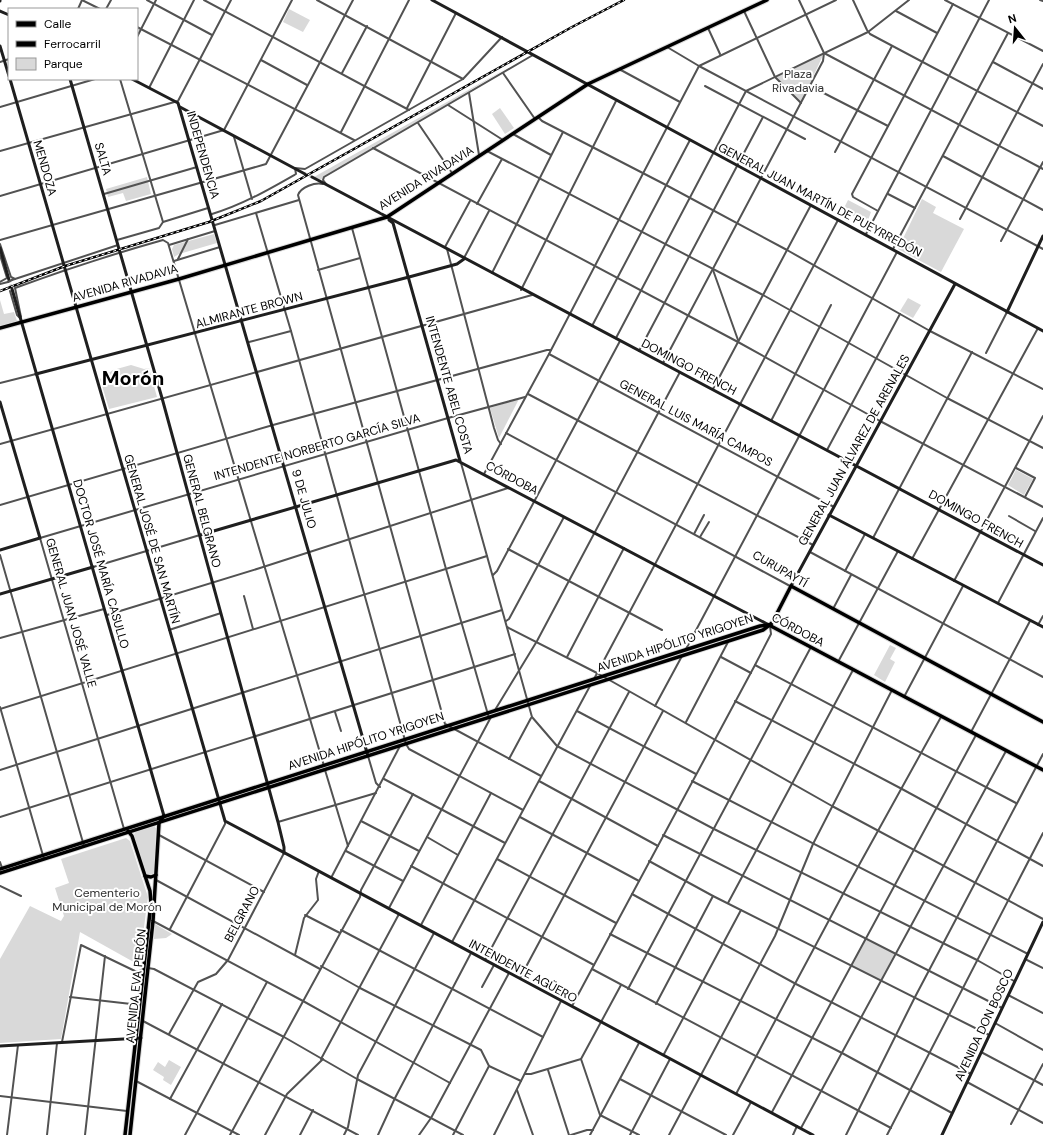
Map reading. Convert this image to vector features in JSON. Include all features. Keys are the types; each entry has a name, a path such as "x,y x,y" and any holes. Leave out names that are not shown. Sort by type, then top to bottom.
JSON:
{"main road":[{"name":"AVENIDA RIVADAVIA","path":"0,328 21,320 132,292 387,217 588,84 767,0"},
{"name":"CURUPAYTÍ","path":"791,586 832,610 1043,722"},
{"name":"GENERAL JUAN ÁLVAREZ DE ARENALES","path":"769,625 791,586"},
{"name":"AVENIDA HIPÓLITO YRIGOYEN","path":"1,868 84,846 159,823 764,630 769,625"},
{"name":"AVENIDA HIPÓLITO YRIGOYEN","path":"0,873 82,842 218,798 760,626 769,625"},
{"name":"CÓRDOBA","path":"769,625 1043,770"},
{"path":"159,823 164,816"},
{"name":"AVENIDA EVA PERÓN","path":"125,1135 127,1110 138,1038 143,1021 153,921 159,823"},
{"path":"124,829 129,832"},
{"name":"AVENIDA EVA PERÓN","path":"129,832 132,836 145,876 151,902 143,970 136,1081 130,1135"},
{"path":"145,876 151,877 156,875"}],"street":[{"path":"82,0 98,8"},
{"path":"147,0 212,35"},
{"path":"138,35 156,0"},
{"path":"149,88 194,0"},
{"path":"204,0 408,109"},
{"path":"0,151 179,100 231,0"},
{"path":"0,196 224,130 292,0"},
{"path":"317,0 431,60 463,79"},
{"path":"0,240 266,164 353,0"},
{"path":"341,132 409,0"},
{"name":"GENERAL JUAN MARTÍN DE PUEYRREDÓN","path":"432,0 588,84 616,101 811,204 955,284 1043,330"},
{"path":"663,363 823,60 824,53 799,0"},
{"path":"484,474 528,394 699,66 721,54 836,0"},
{"path":"853,0 868,32 1043,126"},
{"path":"616,338 746,91 868,32 909,0"},
{"path":"945,0 1043,51"},
{"path":"866,234 900,172 989,0"},
{"path":"878,211 852,196 952,4"},
{"path":"744,11 776,77 801,103"},
{"path":"896,11 937,33"},
{"path":"408,109 431,60 456,13"},
{"path":"342,73 367,26"},
{"path":"138,28 200,58 354,140"},
{"path":"708,28 721,54"},
{"path":"893,249 1008,33"},
{"path":"295,168 304,169 463,79 502,37"},
{"path":"835,152 892,45"},
{"name":"MENDOZA","path":"0,46 8,75"},
{"path":"667,47 699,66 1043,249"},
{"path":"824,53 1043,169"},
{"path":"327,184 322,179 324,177 534,55"},
{"path":"0,62 8,59"},
{"path":"260,60 308,85"},
{"path":"993,62 1043,89"},
{"path":"960,219 1000,147 1043,64"},
{"path":"620,69 680,102"},
{"path":"503,73 536,118 643,172 787,250 900,314 1043,389"},
{"name":"MENDOZA","path":"10,80 63,262"},
{"name":"SALTA","path":"70,80 119,245"},
{"path":"0,107 92,80"},
{"path":"120,80 163,222"},
{"path":"134,80 177,101"},
{"path":"705,86 805,139"},
{"path":"810,86 888,126"},
{"path":"469,93 480,156"},
{"name":"INDEPENDENCIA","path":"177,101 212,214"},
{"path":"521,290 616,101"},
{"path":"448,105 504,140"},
{"path":"180,107 305,174"},
{"path":"639,351 763,117"},
{"path":"418,122 452,174"},
{"path":"492,274 539,178 564,132"},
{"path":"512,134 551,155"},
{"path":"234,135 252,199"},
{"path":"592,326 690,140"},
{"path":"373,148 438,184 738,342 880,421 1043,507"},
{"path":"487,151 763,295 947,398 1043,448"},
{"path":"943,156 1043,210"},
{"path":"477,204 502,159"},
{"path":"1001,241 1043,162"},
{"path":"104,194 197,167"},
{"path":"212,214 232,208 252,199 294,175 296,173 295,168"},
{"name":"DOMINGO FRENCH","path":"312,177 521,290 713,389 740,405 899,487 1043,565"},
{"name":"DOMINGO FRENCH","path":"299,200 298,195 300,191 316,183 327,184"},
{"path":"888,194 915,208"},
{"path":"214,225 299,200 446,726 541,776"},
{"path":"470,200 446,249 452,265 488,406 498,440 501,444"},
{"path":"713,389 811,204"},
{"path":"117,240 159,228 163,222 209,208"},
{"path":"464,259 489,211"},
{"path":"256,213 291,331 406,744 409,749 523,810"},
{"name":"9 DE JULIO","path":"212,214 368,756 376,783 380,787"},
{"name":"INTENDENTE ABEL COSTA","path":"387,217 393,223 409,277 532,717"},
{"path":"452,942 839,220"},
{"path":"352,228 430,513 490,718"},
{"path":"168,245 216,231"},
{"path":"986,353 1043,236"},
{"path":"178,260 188,239"},
{"path":"12,290 65,269 121,252 163,240 168,245 239,479 309,720 348,846"},
{"path":"0,244 11,277 16,279"},
{"path":"0,283 119,245"},
{"name":"GENERAL BELGRANO","path":"119,245 267,783"},
{"path":"174,261 221,247"},
{"path":"0,248 10,281"},
{"path":"655,706 758,516 898,251"},
{"path":"0,255 7,278 0,283"},
{"path":"318,270 360,258"},
{"name":"ALMIRANTE BROWN","path":"36,374 195,334 409,277 460,263 464,259"},
{"name":"GENERAL JOSÉ DE SAN MARTÍN","path":"63,262 225,821"},
{"path":"713,270 738,342"},
{"name":"GENERAL JUAN ÁLVAREZ DE ARENALES","path":"791,586 955,284"},
{"name":"DOCTOR JOSÉ MARÍA CASULLO","path":"12,290 164,816"},
{"path":"0,444 532,295"},
{"path":"771,421 831,305"},
{"path":"827,450 900,314"},
{"path":"912,558 1038,328"},
{"path":"249,342 291,331"},
{"path":"492,575 497,572 620,341"},
{"path":"0,505 273,425 479,368 551,350"},
{"path":"873,538 972,352"},
{"name":"GENERAL LUIS MARÍA CAMPOS","path":"549,354 834,507"},
{"path":"389,908 490,718 537,641 680,372"},
{"path":"0,383 36,374"},
{"path":"528,394 813,545"},
{"name":"INTENDENTE NORBERTO GARCÍA SILVA","path":"0,550 488,406 526,397"},
{"name":"GENERAL JUAN JOSÉ VALLE","path":"0,402 124,829"},
{"path":"954,581 1043,416"},
{"name":"CURUPAYTÍ","path":"506,433 791,586"},
{"path":"0,594 296,506 456,460 460,461"},
{"name":"CÓRDOBA","path":"460,461 769,625"},
{"path":"1016,468 1035,478 1025,497"},
{"path":"107,615 213,583 508,487"},
{"path":"694,534 704,515"},
{"path":"829,515 1043,627"},
{"path":"1008,516 1035,531"},
{"path":"506,621 509,619 564,517"},
{"path":"998,603 1043,518"},
{"path":"700,537 709,522"},
{"path":"844,571 865,534"},
{"path":"567,657 624,548"},
{"path":"508,549 662,630"},
{"path":"838,662 898,551"},
{"path":"809,552 1043,677"},
{"path":"0,555 84,846"},
{"path":"43,857 0,709 487,556"},
{"path":"832,610 851,574"},
{"path":"904,697 964,586"},
{"path":"244,596 254,629"},
{"path":"0,638 105,609"},
{"path":"0,770 502,610"},
{"path":"170,630 221,613"},
{"path":"1038,625 1043,616"},
{"path":"971,732 1030,621"},
{"path":"572,1007 751,673 771,634 769,625"},
{"path":"507,627 597,673 752,759 832,806 975,882 1043,921"},
{"path":"686,722 728,641"},
{"path":"628,989 687,882 811,647"},
{"path":"0,817 515,654"},
{"path":"721,657 751,673"},
{"path":"755,665 1016,803"},
{"path":"728,903 853,670"},
{"path":"669,1135 779,928 813,844 892,690"},
{"path":"485,960 629,692"},
{"path":"735,701 938,808 1043,866"},
{"path":"577,710 609,729 696,774"},
{"path":"520,978 663,710"},
{"path":"335,712 341,731"},
{"path":"736,1094 858,866 879,831 941,716"},
{"path":"509,759 532,717 557,746 714,829 977,960 1014,981"},
{"path":"772,1112 895,884 938,808 976,735"},
{"path":"331,878 380,787 400,746"},
{"path":"793,1135 822,1091 909,927 945,866 1006,751"},
{"path":"846,1135 914,997 1043,754"},
{"path":"384,779 505,843"},
{"path":"539,781 658,846"},
{"path":"692,781 813,844 895,884 1028,954"},
{"path":"267,783 278,822 284,853"},
{"path":"278,822 376,793"},
{"path":"421,925 491,793"},
{"path":"230,1135 340,933 374,865 413,794"},
{"path":"520,817 639,881"},
{"path":"170,930 225,824 225,821"},
{"name":"INTENDENTE AGÜERO","path":"225,821 520,978 601,1023 814,1135"},
{"path":"362,821 419,851"},
{"path":"887,1135 948,1014 1043,833"},
{"path":"158,835 264,892"},
{"path":"663,836 1002,1008"},
{"path":"427,837 458,855"},
{"path":"345,850 403,880"},
{"name":"BELGRANO","path":"169,1034 200,980 219,972 228,960 284,853"},
{"path":"497,859 616,923"},
{"path":"649,861 741,910 989,1035"},
{"path":"0,862 1,868"},
{"path":"411,866 594,965"},
{"path":"295,955 305,915 318,900 316,880 319,871"},
{"path":"156,880 295,955 470,1044 482,1051 489,1066 521,1081"},
{"path":"0,886 21,896"},
{"path":"632,894 831,1003 928,1054 971,1074"},
{"path":"656,1004 714,896"},
{"path":"663,1056 741,910"},
{"path":"265,1135 286,1097 322,1059 399,914"},
{"path":"305,915 340,933"},
{"path":"153,921 228,960 450,1083"},
{"name":"AVENIDA DON BOSCO","path":"942,1135 1014,981 1042,929 1043,921"},
{"path":"341,930 543,1036"},
{"path":"344,1135 348,1129 357,1079 434,932"},
{"path":"610,934 842,1053 876,1073 952,1113"},
{"path":"62,1042 80,945 137,972 148,968 154,969 284,1037 357,1079 463,1135"},
{"path":"378,1135 395,1098 471,953"},
{"path":"85,1135 104,956"},
{"path":"1025,959 1043,968"},
{"path":"482,987 494,965"},
{"path":"592,969 621,986 891,1128"},
{"path":"419,1135 431,1118 509,973"},
{"path":"185,1135 267,982"},
{"path":"525,1074 548,1070 581,1059 621,986"},
{"path":"1008,995 1043,1013"},
{"path":"70,997 140,1005"},
{"path":"494,1135 561,1001"},
{"path":"170,1099 222,1004"},
{"path":"143,1021 197,1048 358,1135"},
{"path":"995,1023 1043,1050"},
{"path":"0,1046 138,1038"},
{"path":"47,1135 57,1042"},
{"path":"590,1135 639,1043"},
{"path":"7,1135 13,1098 18,1045"},
{"path":"981,1052 1043,1084"},
{"path":"581,1059 600,1115 639,1135"},
{"path":"630,1135 670,1059"},
{"path":"1011,1124 1043,1064"},
{"path":"453,1135 489,1066"},
{"path":"548,1070 570,1135 587,1130 593,1130"},
{"path":"620,1079 726,1135"},
{"path":"136,1081 239,1135"},
{"path":"967,1082 1043,1124"},
{"path":"517,1090 533,1135"},
{"path":"0,1096 127,1110"},
{"path":"733,1135 751,1102"},
{"path":"300,1135 313,1110"}],"green space":[{"path":"289,9 310,20 303,32 283,22"},
{"name":"Plaza Rivadavia","path":"824,53 801,103 775,77"},
{"path":"509,67 320,180 314,177"},
{"path":"500,108 514,128 505,134 492,114"},
{"path":"147,177 151,194 126,201 123,193 108,197 106,189"},
{"path":"922,199 936,207 933,213 964,229 941,272 898,249"},
{"path":"848,200 871,212 867,223 843,210"},
{"path":"214,234 217,243 179,254 174,257 172,249 174,245"},
{"path":"908,298 921,305 913,318 900,311"},
{"path":"0,300 4,314 14,312 17,321 0,326"},
{"path":"131,365 144,369 149,368 157,397 109,409 100,379 113,370"},
{"path":"519,399 499,438 490,408"},
{"path":"1016,470 1033,479 1024,495 1008,485"},
{"path":"890,645 896,648 890,659 895,662 885,682 874,675"},
{"path":"154,826 156,828 154,874 146,875 134,835 135,832"},
{"name":"Cementerio Municipal de Morón","path":"126,838 130,841 148,897 139,965 80,932 61,1039 0,1043 0,959 30,906 61,921 64,916 55,888 69,883 61,859"},
{"path":"155,924 172,934 166,938 154,939"},
{"path":"866,938 895,953 881,980 851,966"},
{"path":"169,1060 181,1067 171,1085 163,1080 164,1077 153,1070 158,1062 165,1067"}],"tunnel":[{"path":"305,174 312,177"},
{"path":"9,280 12,289"}],"railway":[{"path":"0,291 65,266 209,222 261,201 572,27 624,0"}],"district":[{"name":"Morón","path":"133,378"}]}
